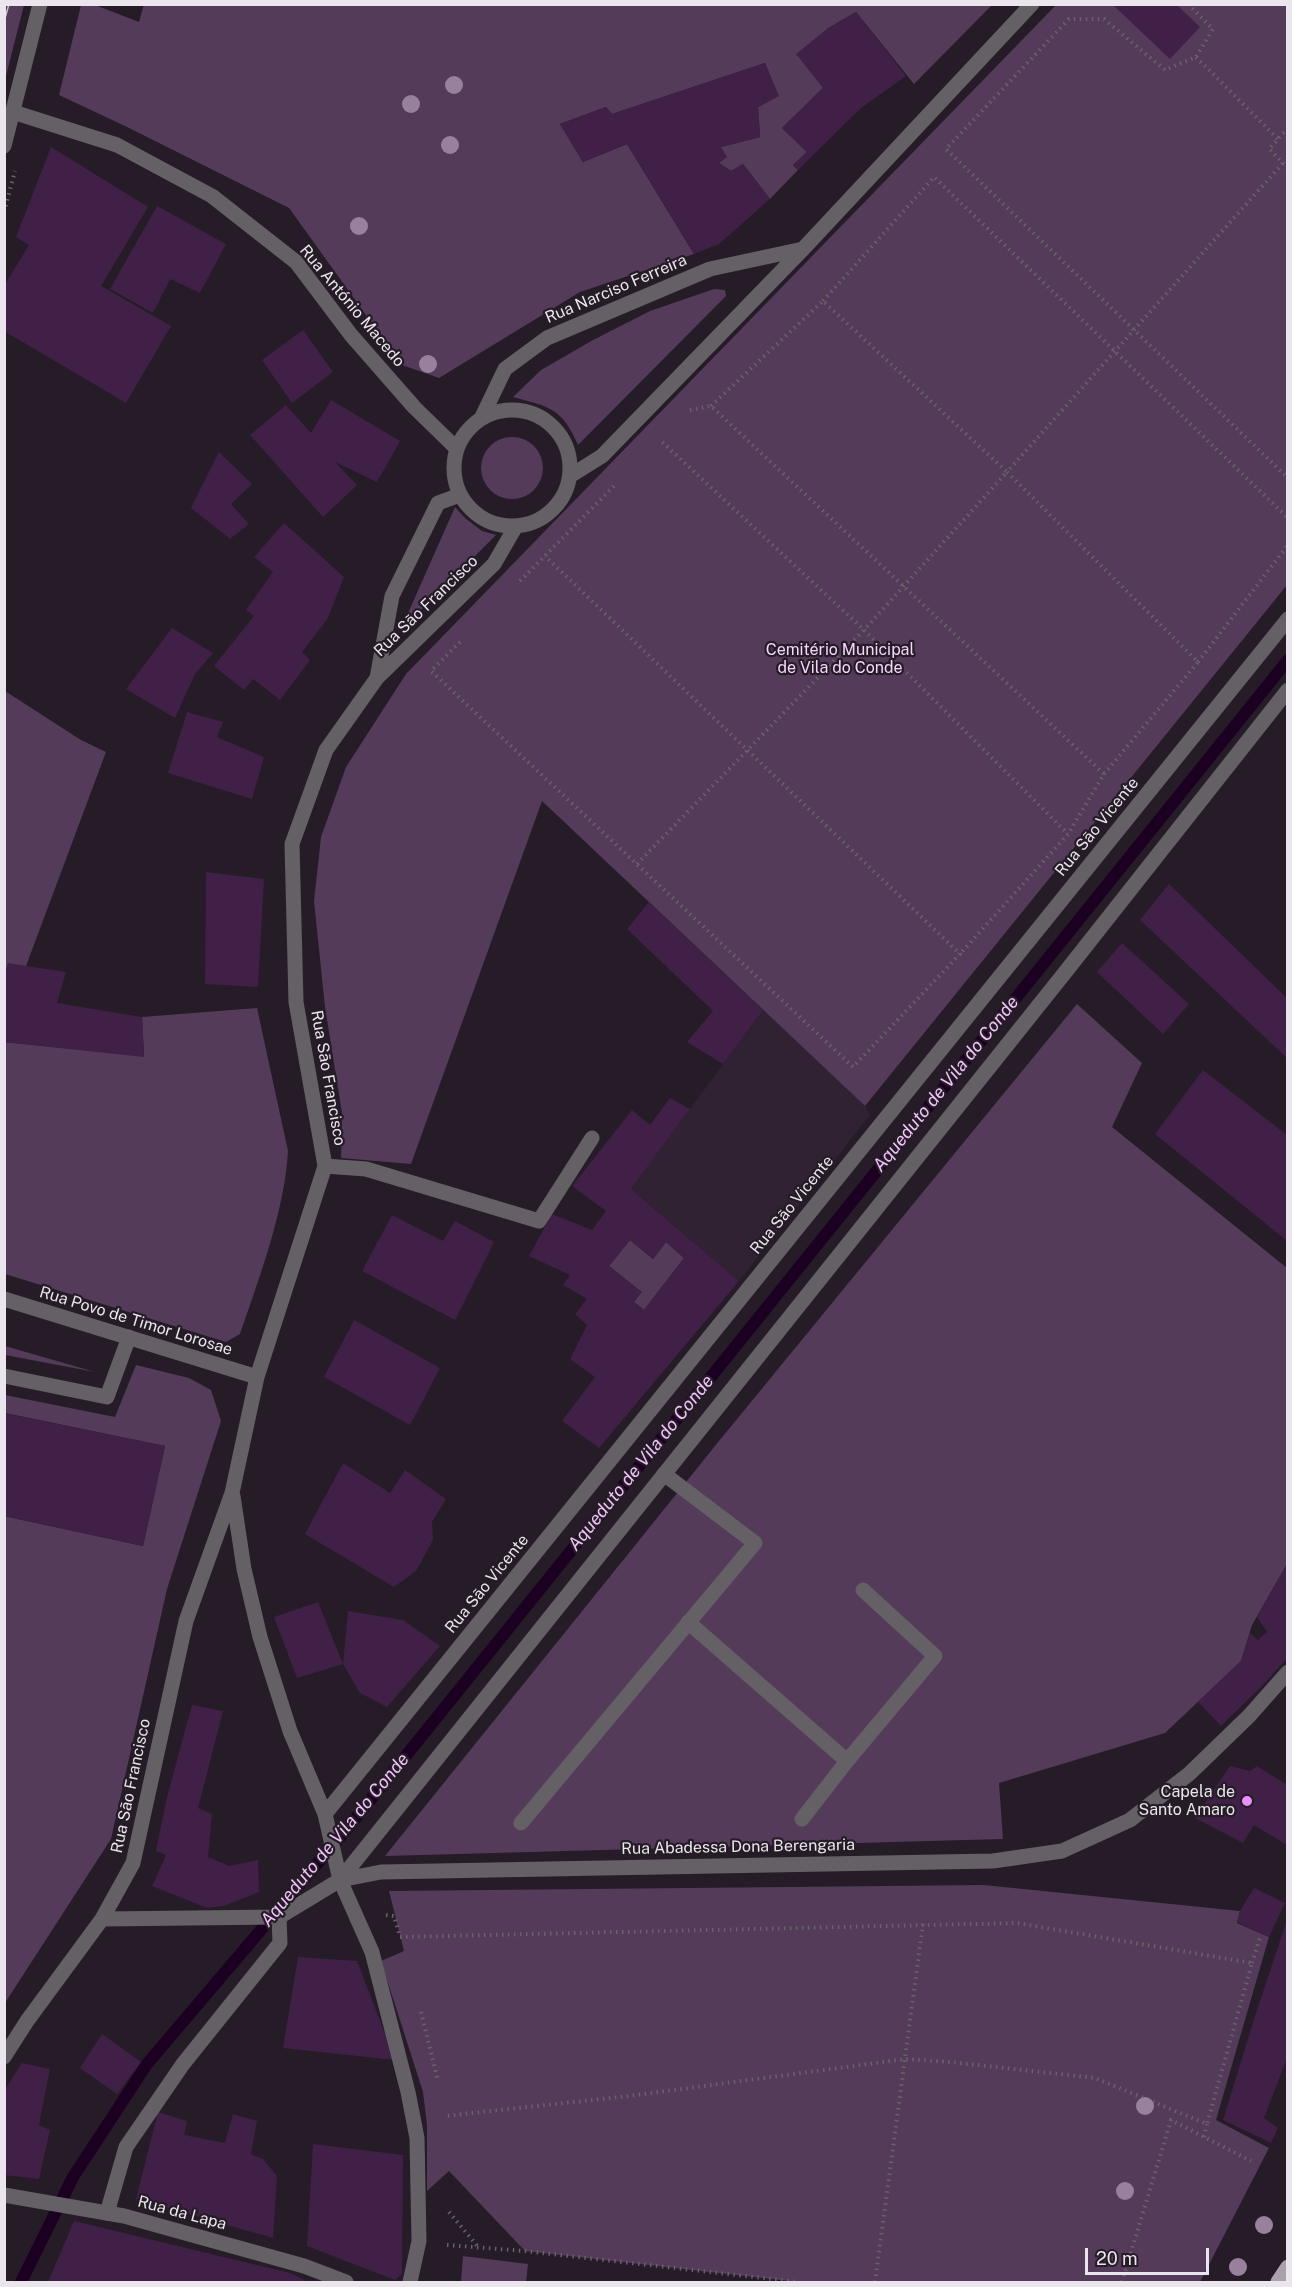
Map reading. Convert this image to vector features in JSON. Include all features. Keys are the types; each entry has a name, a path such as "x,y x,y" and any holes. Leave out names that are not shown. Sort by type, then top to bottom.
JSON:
{"main road":[{"path":"1278,2283 1287,2267"}],"street":[{"path":"4,146 40,4"},
{"path":"570,476 602,456 803,249 1032,4"},
{"name":"Rua António Macedo","path":"13,112 117,145 212,196 296,262 351,335 414,407 457,449"},
{"name":"Rua Narciso Ferreira","path":"481,419 505,369 547,338 710,268 803,249"},
{"path":"512,410 543,419 556,430 565,444 570,476 566,491 546,516 532,523 516,526 500,525 483,519 460,495 454,472 457,449 466,432 481,419 496,412 512,410"},
{"name":"Rua São Francisco","path":"377,678 392,596 438,503 460,495"},
{"name":"Rua São Francisco","path":"4,2057 27,2021 102,1919 133,1863 186,1621 232,1493 256,1377 325,1166 296,1002 292,844 326,750 377,678 494,564 516,526"},
{"name":"Rua São Vicente","path":"325,1814 1287,619"},
{"path":"102,1919 279,1917 340,1880 1287,690"},
{"path":"325,1166 366,1169 539,1221 592,1138"},
{"name":"Rua Povo de Timor Lorosae","path":"4,1299 256,1377"},
{"path":"4,1376 107,1397 129,1337"},
{"path":"520,1823 755,1543 664,1473"},
{"name":"Rua São Francisco","path":"232,1493 244,1569 260,1637 290,1731 325,1814 340,1880 372,1952 408,2092 417,2138 419,2241 410,2283"},
{"path":"802,1819 847,1761 935,1656 863,1590"},
{"path":"688,1622 847,1761"},
{"name":"Rua Abadessa Dona Berengaria","path":"340,1880 381,1872 993,1861 1062,1851 1130,1820 1189,1774 1249,1716 1287,1672"},
{"path":"107,2213 126,2147 183,2064 280,1943 279,1917"},
{"name":"Rua da Lapa","path":"4,2195 107,2213 304,2266 346,2283"}],"path":[{"path":"1188,4 1213,29 1196,57 1165,69 1104,19 1069,19 946,149 1287,478"},
{"path":"1196,57 1278,139"},
{"path":"1287,128 1269,149 1287,168"},
{"path":"637,864 864,630 1283,164"},
{"path":"682,417 690,410 711,406 823,301 934,177 1287,518"},
{"path":"823,301 1007,472 1198,662"},
{"path":"667,389 690,410"},
{"path":"711,406 1104,774"},
{"path":"652,448 668,432"},
{"path":"660,440 864,630 1068,834"},
{"path":"513,589 619,482"},
{"path":"464,638 431,671 853,1067 960,954 1068,834 1104,774 1198,662 1287,544"},
{"path":"545,556 960,954"},
{"path":"400,1937 1017,1923 1252,1963"},
{"path":"875,2283 923,1924"},
{"path":"1204,2138 1260,1938"},
{"path":"445,2116 629,2096 906,2059 1095,2078 1207,2124"},
{"path":"1122,2283 1171,2120 1251,2161"},
{"path":"419,2241 798,2283"}],"shaded area":[{"path":"763,1010 865,1106 870,1115 739,1281 631,1189"}],"green space":[{"path":"144,4 992,5 914,84 856,12 827,29 823,88 782,128 807,152 793,165 798,170 770,199 743,164 731,171 719,163 721,147 760,137 758,107 778,96 765,63 612,114 606,107 560,124 583,162 627,144 694,254 580,292 439,378 402,365 289,208 59,95 81,5 95,5 139,22"},
{"path":"4,5 24,5 5,80"},
{"name":"Cemitério Municipal de Vila do Conde","path":"1056,5 1287,5 1287,585 865,1106 542,801 411,1164 341,1158 342,1113 325,1007 314,901 321,837 346,767 406,674"},
{"path":"714,289 725,290 726,296 578,445 560,416 546,407 513,397 541,370 593,340 650,311"},
{"path":"506,437 518,437 534,446 541,456 543,468 541,480 534,490 518,499 506,499 495,494 486,485 481,474 481,462 486,451 495,442"},
{"path":"455,507 482,531 496,535 408,623 405,620"},
{"path":"5,691 81,740 106,752 26,966 5,977"},
{"path":"1077,1004 1142,1063 1112,1127 1287,1268 1287,1564 1252,1625 1241,1661 1165,1733 999,1783 1003,1839 385,1856 719,1441"},
{"path":"257,1008 288,1151 277,1220 240,1334 226,1342 5,1274 4,1042 144,1056 142,1017"},
{"path":"630,1240 653,1259 666,1242 684,1258 644,1310 634,1302 641,1292 609,1266"},
{"path":"5,1346 95,1372 5,1355"},
{"path":"136,1365 189,1378 211,1390 221,1421 167,1589 111,1839 5,2003 4,1516 143,1546 165,1446 5,1413 5,1395 115,1417"},
{"path":"984,1885 1240,1911 1237,1923 1269,1937 1216,2120 1269,2148 1200,2282 798,2282 525,2251 449,2171 427,2191 427,2125 423,2092 381,1961 404,1951 389,1891"},
{"path":"463,2256 528,2264 526,2282 461,2282"}],"building":[{"path":"1112,4 1176,4 1200,27 1170,59"},
{"path":"856,12 906,76 861,108 798,170 793,165 807,152 782,128 823,88 796,54 827,29"},
{"path":"765,63 779,96 758,107 760,137 721,147 727,157 719,163 731,171 743,164 770,199 719,244 694,254 627,144 583,162 560,124 606,107 612,114"},
{"path":"51,147 148,207 101,286 171,326 126,403 4,331 4,286 29,245 16,237"},
{"path":"157,206 226,244 200,293 170,279 153,313 110,289"},
{"path":"303,330 333,372 292,403 262,360"},
{"path":"331,400 400,441 377,482 335,462 357,485 323,517 250,435 286,405 311,433"},
{"path":"219,452 252,484 231,504 249,524 230,539 191,508"},
{"path":"284,523 344,577 328,618 302,652 310,660 280,700 253,679 244,690 214,666 254,616 246,610 273,572 254,557"},
{"path":"172,628 213,653 195,674 175,718 126,689"},
{"path":"187,712 223,722 217,737 264,757 252,799 168,773"},
{"path":"206,872 264,879 258,987 205,984"},
{"path":"1169,884 1287,998 1287,1058 1140,920"},
{"path":"649,902 763,1010 723,1064 687,1042 713,1011 627,929"},
{"path":"1122,943 1189,1004 1163,1034 1097,972"},
{"path":"8,963 66,972 57,1003 142,1017 144,1057 4,1042 4,977"},
{"path":"1203,1070 1287,1135 1287,1241 1155,1134"},
{"path":"670,1098 690,1109 631,1189 739,1281 599,1448 562,1421 595,1377 570,1359 587,1325 575,1314 587,1299 563,1285 570,1275 529,1256 552,1214 592,1230 606,1211 572,1186 632,1110 650,1125","holes":["630,1240 653,1259 666,1242 684,1258 644,1310 634,1302 642,1292 609,1266"]},
{"path":"392,1215 443,1241 455,1221 494,1242 455,1320 362,1271"},
{"path":"354,1320 440,1368 410,1425 324,1377"},
{"path":"4,1413 165,1446 143,1546 4,1516"},
{"path":"343,1463 390,1493 405,1470 446,1499 432,1522 433,1540 416,1571 394,1587 305,1534"},
{"path":"1287,1564 1287,1658 1221,1726 1198,1702 1241,1661 1250,1633 1258,1640 1267,1632 1257,1617"},
{"path":"318,1602 343,1664 297,1678 274,1617"},
{"path":"348,1611 403,1620 440,1646 387,1707 360,1693 343,1664"},
{"path":"192,1705 223,1711 198,1808 212,1814 208,1857 229,1866 258,1860 259,1892 224,1906 207,1908 152,1886 166,1855 156,1851 167,1797"},
{"name":"Capela de Santo Amaro","path":"1230,1766 1250,1771 1257,1766 1287,1785 1287,1845 1254,1825 1243,1843 1195,1818"},
{"path":"1254,1888 1285,1903 1269,1937 1237,1922 1240,1911"},
{"path":"1287,1920 1287,2058 1264,2118 1278,2128 1271,2143 1223,2120"},
{"path":"298,1957 357,1961 395,2060 283,2048"},
{"path":"102,2034 141,2062 117,2094 80,2068"},
{"path":"22,2063 50,2069 39,2125 50,2130 39,2179 4,2175 4,2091"},
{"path":"158,2112 187,2121 184,2135 225,2143 233,2114 257,2121 251,2154 263,2159 277,2176 273,2238 136,2199"},
{"path":"313,2144 403,2155 402,2274 395,2280 307,2246"},
{"path":"74,2221 290,2273 308,2282 48,2282"}],"waterway":[{"name":"Aqueduto de Vila do Conde","path":"21,2282 73,2177 147,2064 351,1824 1288,660"}],"tram line":[{"path":"4,22 9,4"}],"place":[{"name":"Capela de Santo Amaro","path":"1247,1801"}]}
